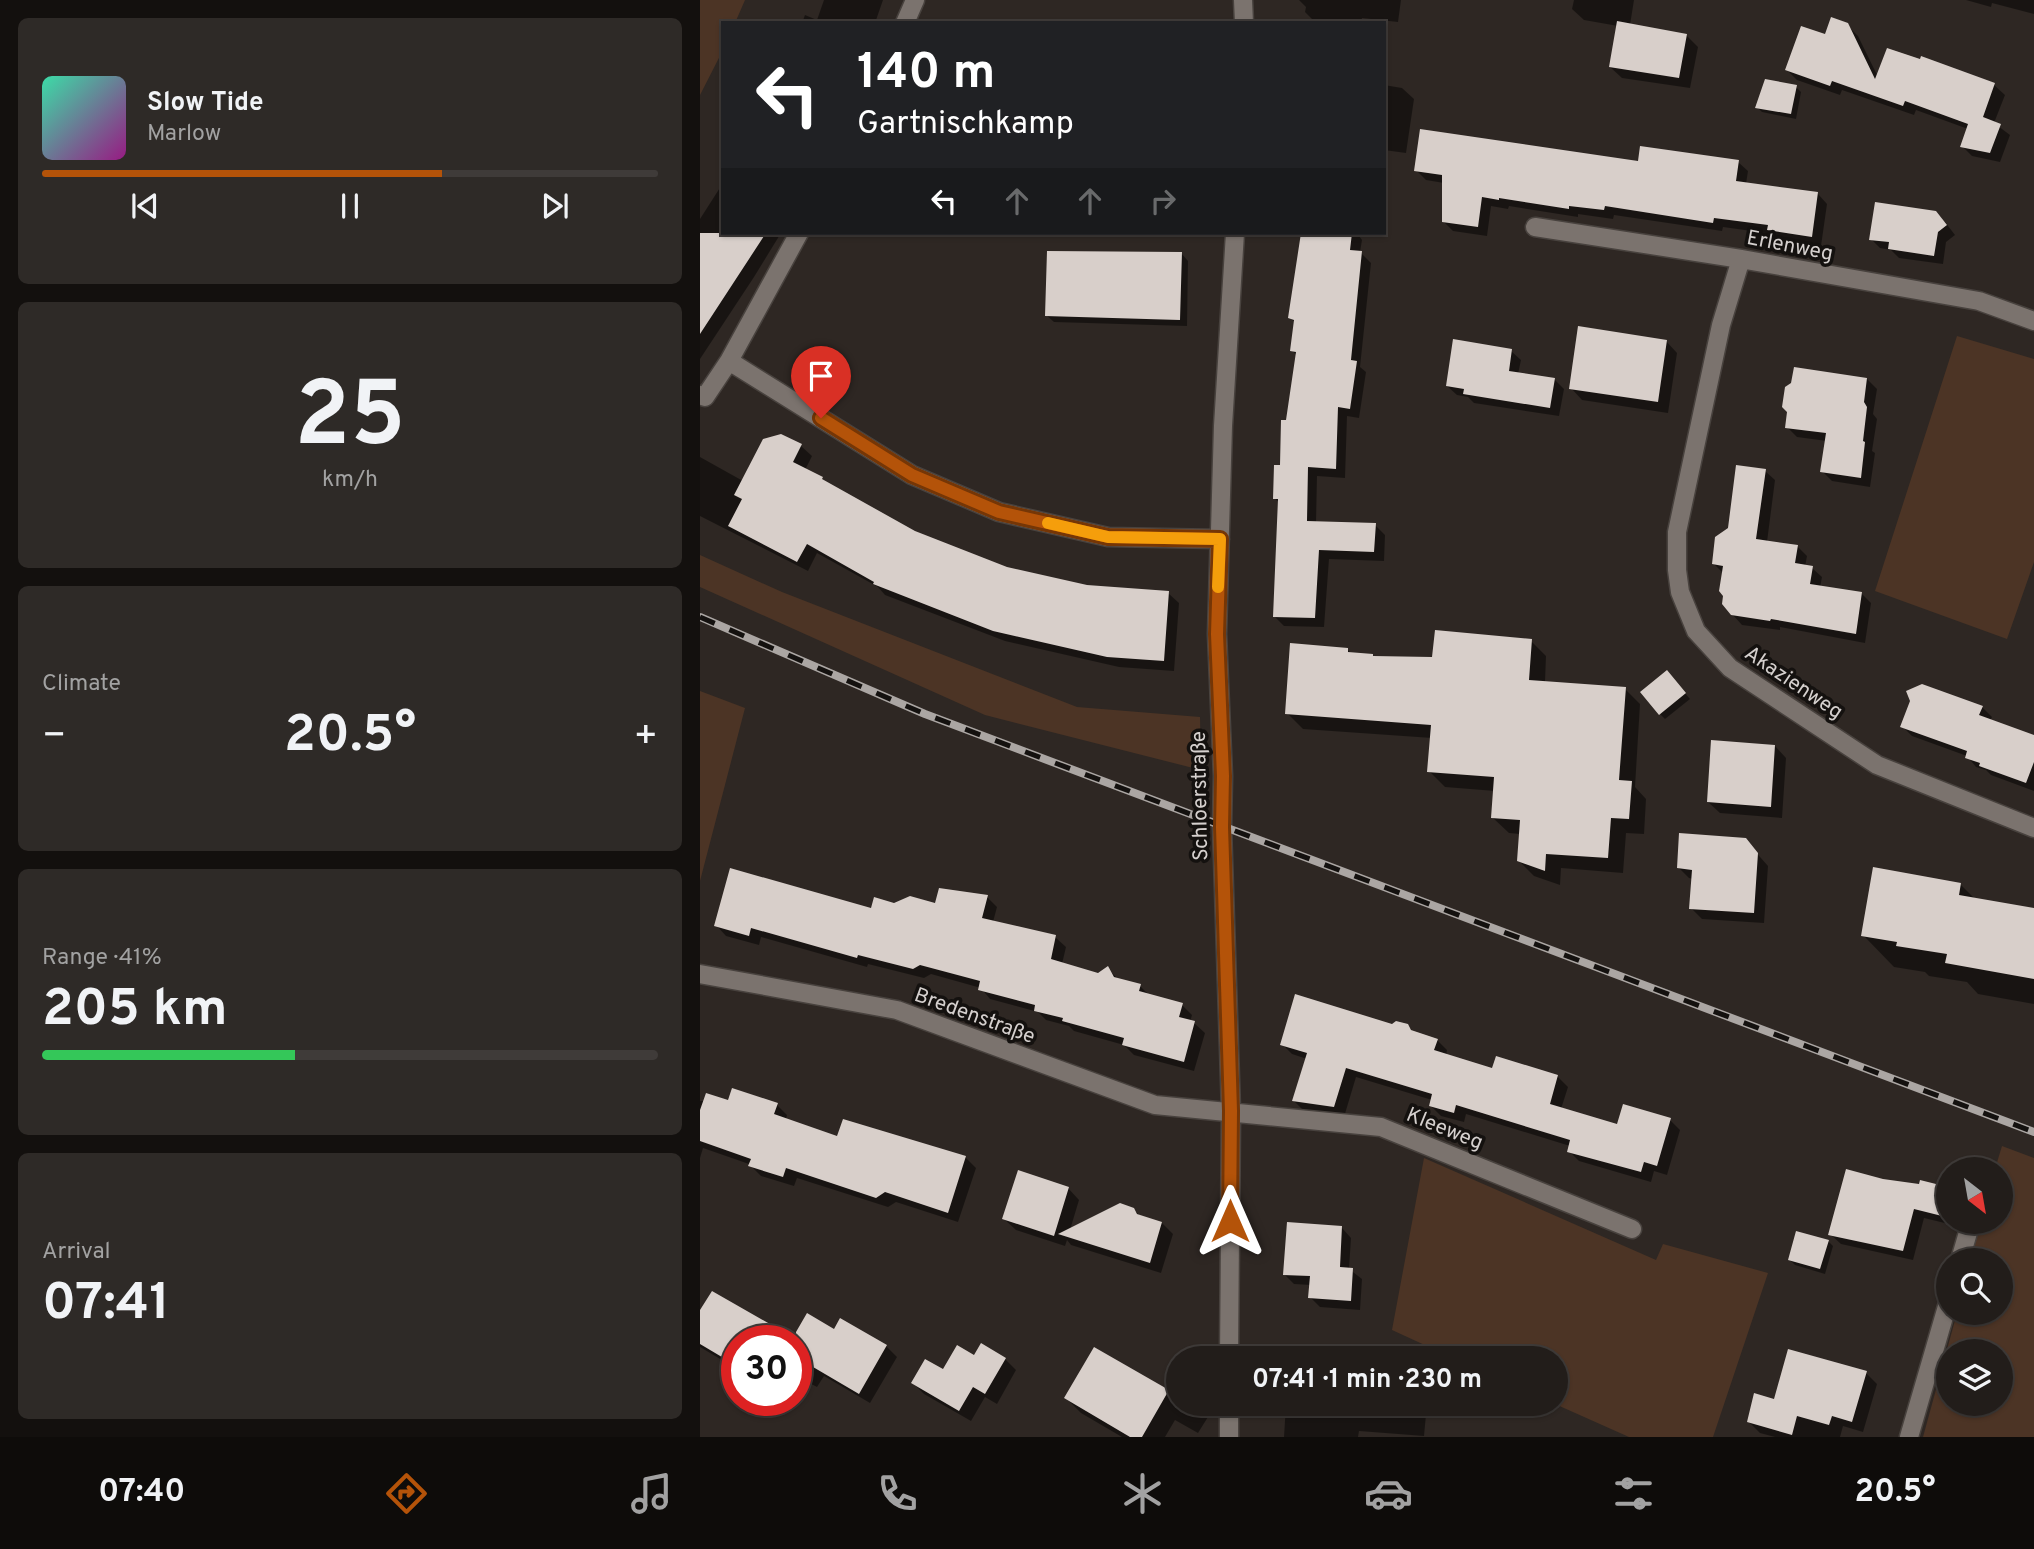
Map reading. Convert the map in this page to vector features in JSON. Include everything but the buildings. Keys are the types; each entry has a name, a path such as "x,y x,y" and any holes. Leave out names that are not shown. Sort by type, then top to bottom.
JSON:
{"street":[{"path":"906,21 915,0"},
{"path":"1243,0 1244,21"},
{"name":"Erlenweg","path":"1535,227 1741,259 1979,301 2034,321"},
{"path":"700,394 705,397 729,361 798,235"},
{"name":"Schloerstraße","path":"1229,1346 1231,1111 1217,634 1223,426 1235,235"},
{"name":"Akazienweg","path":"1741,259 1721,325 1677,532 1680,592 1696,631 1730,668 1877,765 2034,828"},
{"path":"729,361 912,475 999,512 1108,537 1220,539"},
{"name":"Bredenstraße","path":"700,974 897,1010 1155,1105 1231,1111"},
{"name":"Kleeweg","path":"1231,1111 1381,1127 1632,1229"},
{"path":"1909,1437 1942,1325"},
{"path":"1229,1416 1229,1437"}],"shaded area":[{"path":"700,0 745,0 736,21 721,21 721,54 700,95"},
{"path":"1957,336 2034,359 2034,562 2007,639 1875,591"},
{"path":"700,555 782,592 1077,707 1200,717 1201,770 985,715 700,587"},
{"path":"700,691 745,708 700,881"},
{"path":"2002,1146 2034,1158 2034,1437 1923,1437 1936,1390 1936,1416 2013,1416 2013,1339 1950,1339 1954,1325 2013,1325 2013,1248 1974,1248 1978,1234 2013,1234 2013,1157 1999,1157"},
{"path":"1424,1158 1656,1260 1663,1244 1768,1273 1713,1437 1629,1437 1568,1410 1568,1346 1427,1346 1392,1330"}],"railway":[{"path":"700,617 925,714 2034,1132"}],"slow traffic":[{"path":"1048,523 1108,537 1220,539 1218,587"}],"route":[{"path":"821,418 912,475 999,512 1108,537 1220,539 1217,634 1231,1111 1230,1221"}]}
